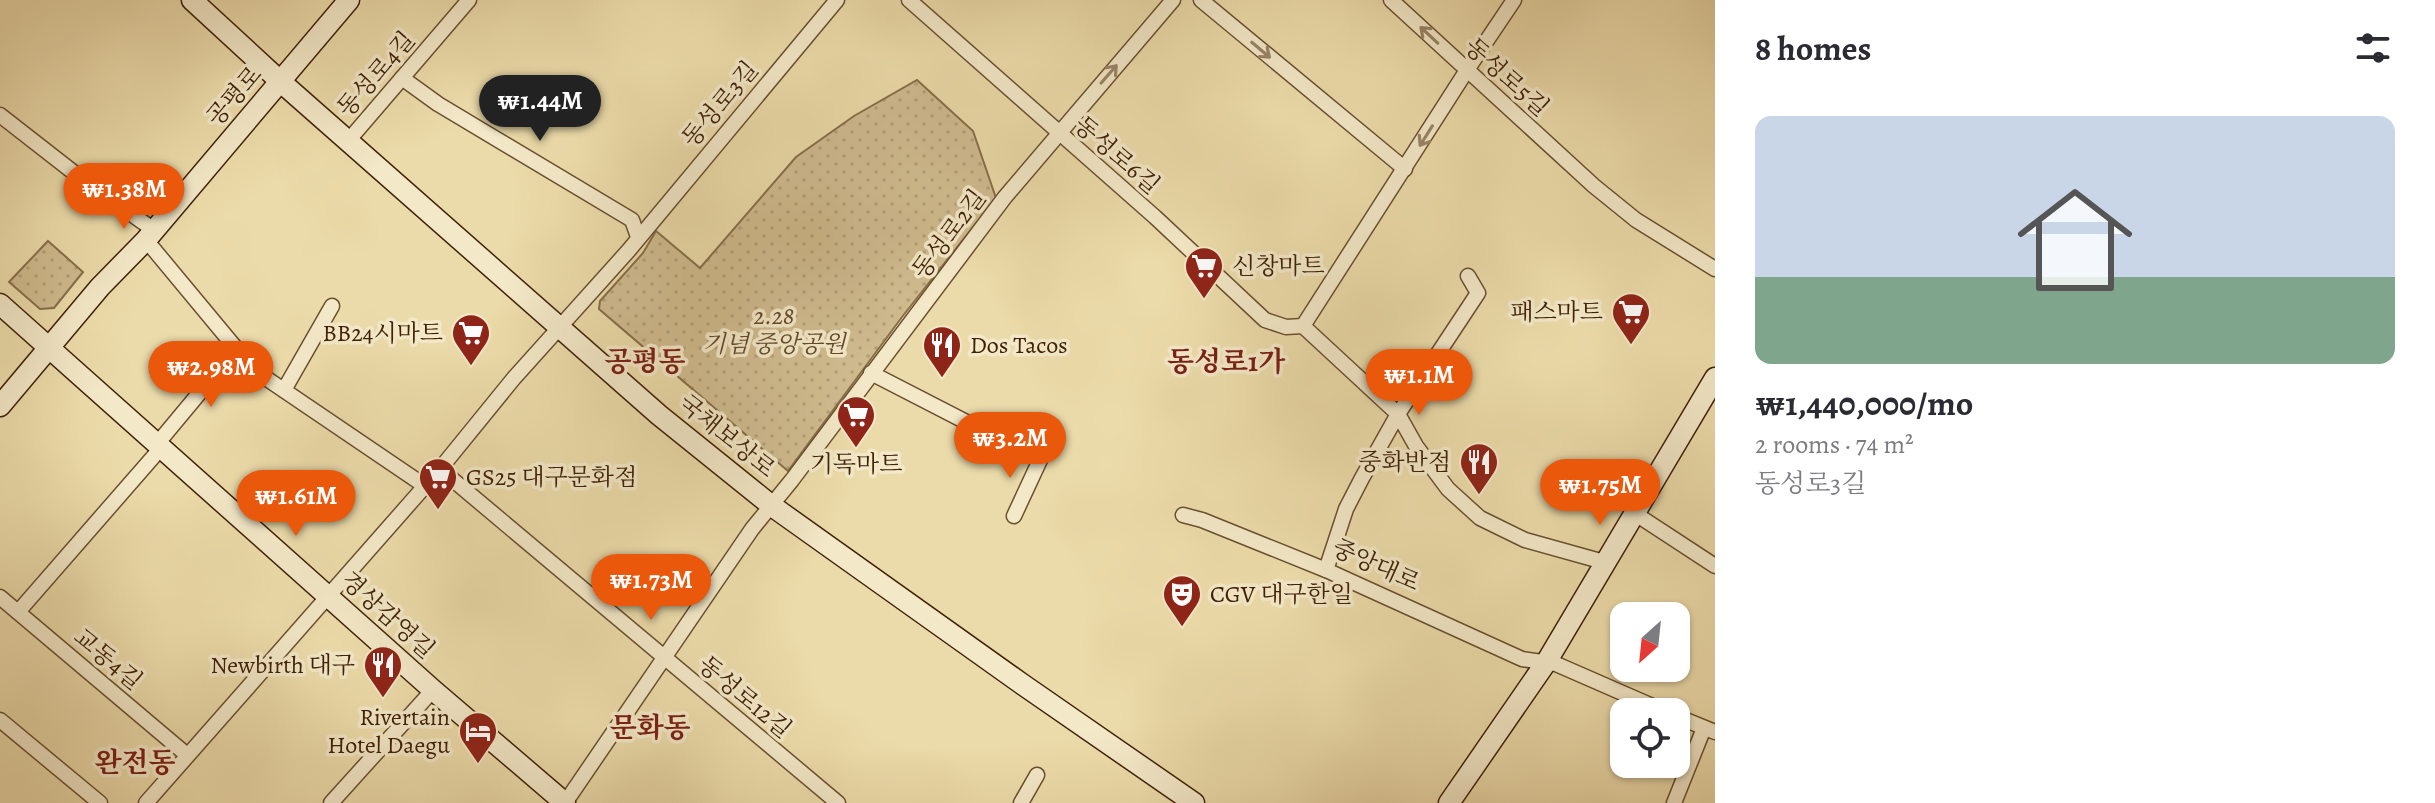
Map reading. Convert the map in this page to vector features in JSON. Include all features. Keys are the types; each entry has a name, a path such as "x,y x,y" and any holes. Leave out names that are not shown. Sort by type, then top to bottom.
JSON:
{"main road":[{"name":"국채보상로","path":"192,0 659,415 772,506 1194,803"},
{"name":"공평로","path":"0,406 349,0"},
{"name":"경상감영길","path":"0,304 433,690 565,803"},
{"path":"1449,803 1547,661 1715,378"}],"street":[{"name":"동성로4길","path":"348,141 469,0"},
{"name":"동성로3길","path":"327,595 440,469 837,0"},
{"name":"동성로6길","path":"909,0 1155,217 1265,320 1286,327 1303,326"},
{"name":"동성로2길","path":"565,803 752,529 986,221 1173,0"},
{"path":"1201,0 1405,169"},
{"name":"동성로5길","path":"1391,0 1594,186 1636,220 1715,269"},
{"path":"1514,0 1303,326 1398,414 1416,446 1448,489 1480,518 1525,540 1604,562"},
{"path":"402,78 438,104 632,220 638,237"},
{"path":"0,115 150,235 254,370 425,486"},
{"path":"1326,570 1346,509 1398,414 1478,293 1468,276"},
{"path":"284,390 332,306"},
{"path":"18,612 159,446 236,349"},
{"path":"871,373 1040,460 1014,516"},
{"name":"동성로12길","path":"440,469 838,803"},
{"path":"1634,513 1715,566"},
{"name":"중앙대로","path":"1183,515 1326,570 1522,659 1547,661 1633,698"},
{"path":"146,803 327,595"},
{"name":"교동4길","path":"0,597 187,755"},
{"path":"331,803 433,690"},
{"path":"0,720 100,803"},
{"path":"1674,803 1709,730 1690,722"},
{"path":"1021,803 1037,775"}],"green space":[{"name":"2.28 기념 중앙공원","path":"917,80 973,131 996,198 902,317 788,471 599,309 600,301 643,253 656,231 700,268 796,157 854,116"},
{"path":"48,241 83,272 54,308 40,309 9,282"}],"place":[{"name":"신창마트","path":"1204,300"},
{"name":"패스마트","path":"1631,346"},
{"name":"BB24시마트","path":"471,367"},
{"name":"Dos Tacos","path":"942,379"},
{"name":"기독마트","path":"856,449"},
{"name":"중화반점","path":"1479,496"},
{"name":"GS25 대구문화점","path":"438,511"},
{"name":"CGV 대구한일","path":"1182,628"},
{"name":"Newbirth 대구","path":"383,699"},
{"name":"Rivertain Hotel Daegu","path":"478,765"}],"district":[{"name":"공평동","path":"645,361"},
{"name":"동성로1가","path":"1226,361"},
{"name":"문화동","path":"650,727"},
{"name":"완전동","path":"135,762"}]}
